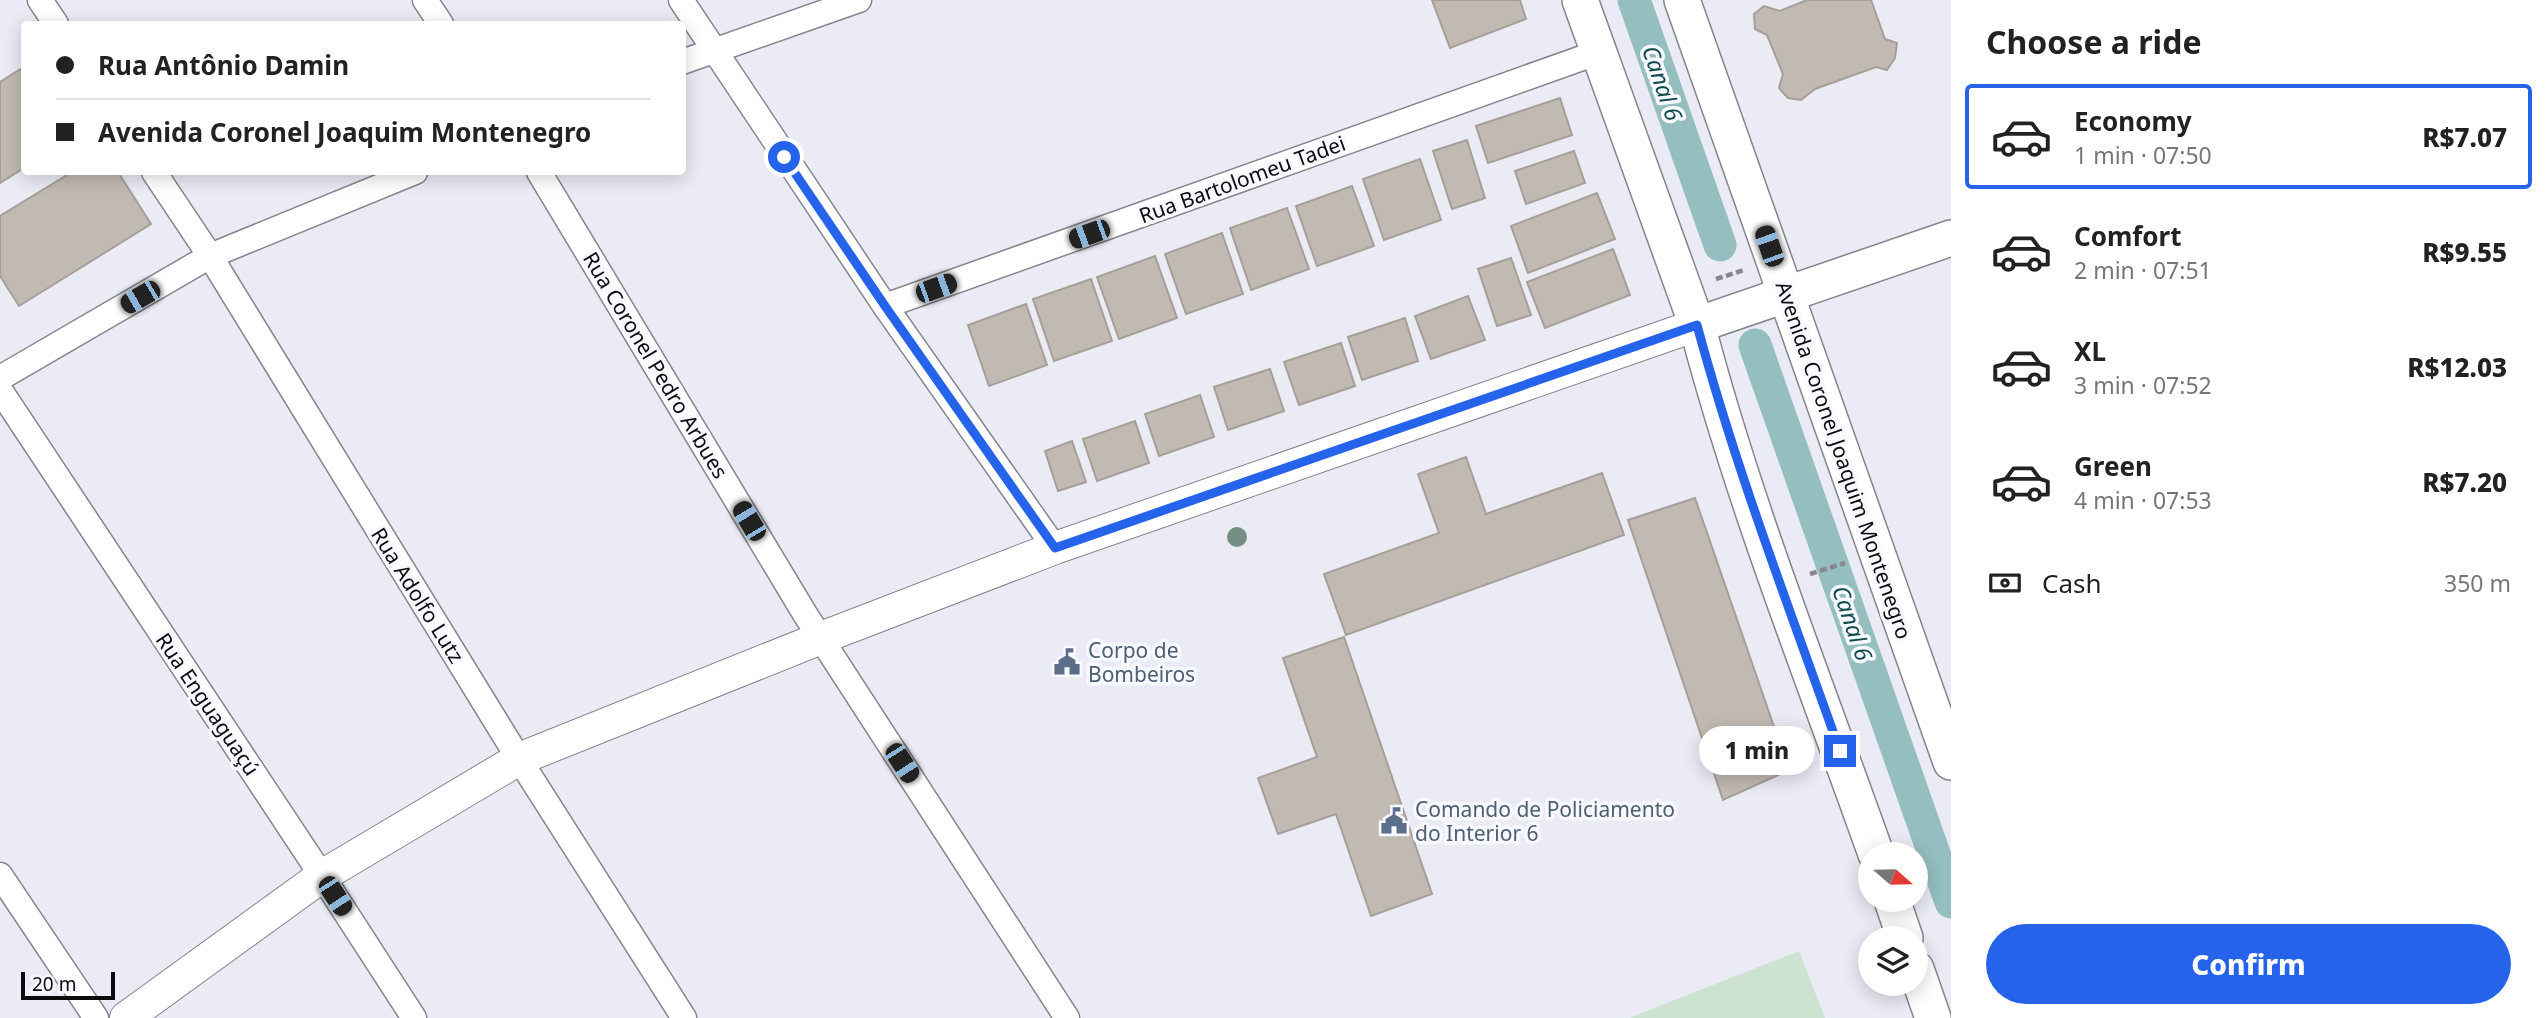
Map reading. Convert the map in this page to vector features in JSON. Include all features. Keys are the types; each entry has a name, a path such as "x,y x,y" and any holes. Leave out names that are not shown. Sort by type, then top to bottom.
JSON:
{"main road":[{"path":"1580,0 1706,322 1710,373 1761,533 1872,842"},
{"name":"Avenida Coronel Joaquim Montenegro","path":"1682,0 1771,300 1951,762"},
{"path":"1706,322 1951,238"},
{"path":"1925,996 1933,1018"}],"street":[{"path":"40,0 54,21"},
{"path":"425,0 440,21"},
{"path":"681,0 885,306 1055,548"},
{"path":"686,60 859,0"},
{"name":"Rua Bartolomeu Tadei","path":"885,306 1599,52"},
{"name":"Rua Adolfo Lutz","path":"156,175 210,256 519,760 684,1018"},
{"path":"0,378 210,256 408,175"},
{"name":"Rua Coronel Pedro Arbues","path":"541,175 821,638 1068,1018"},
{"path":"126,1018 322,876 519,760 821,638 1055,548 1706,322"},
{"name":"Rua Enguaguaçú","path":"0,390 414,1018"},
{"path":"0,875 96,1018"}],"path":[{"path":"1801,576 1846,562"}],"green space":[{"path":"1799,951 1825,1018 1629,1018"}],"building":[{"path":"1432,0 1520,0 1526,19 1450,48"},
{"path":"1807,0 1871,0 1885,39 1897,43 1895,58 1887,70 1876,67 1815,89 1801,100 1788,98 1779,88 1783,74 1767,35 1755,29 1754,14 1764,6 1780,11"},
{"path":"21,69 21,170 0,183 0,82"},
{"path":"1560,98 1572,135 1488,163 1476,126"},
{"path":"1467,140 1485,198 1452,209 1433,151"},
{"path":"1574,151 1585,183 1526,204 1515,171"},
{"path":"1420,159 1441,220 1384,240 1363,179"},
{"path":"67,175 120,175 151,224 19,306 0,276 0,216"},
{"path":"1352,186 1374,246 1317,266 1296,206"},
{"path":"1597,193 1615,239 1528,273 1511,226"},
{"path":"1287,208 1309,269 1251,290 1230,228"},
{"path":"1222,233 1243,294 1186,314 1165,254"},
{"path":"1613,249 1630,295 1545,328 1527,282"},
{"path":"1155,256 1177,318 1119,339 1097,277"},
{"path":"1511,258 1531,315 1497,326 1478,269"},
{"path":"1091,279 1112,341 1054,361 1033,299"},
{"path":"1468,296 1485,340 1431,359 1415,316"},
{"path":"1026,304 1047,365 989,386 968,325"},
{"path":"1405,318 1418,361 1362,380 1348,337"},
{"path":"1341,343 1355,386 1299,405 1284,362"},
{"path":"1270,369 1284,411 1228,430 1214,387"},
{"path":"1200,395 1214,437 1159,456 1145,414"},
{"path":"1135,421 1149,463 1097,481 1083,439"},
{"path":"1072,441 1086,482 1058,491 1045,451"},
{"path":"1466,457 1486,514 1602,473 1624,535 1346,635 1324,574 1439,533 1418,474"},
{"path":"1695,498 1789,770 1723,800 1628,520"},
{"path":"1344,637 1432,894 1371,916 1336,814 1278,834 1258,778 1317,757 1283,658"}],"waterway":[{"name":"Canal 6","path":"1634,0 1720,245"},
{"name":"Canal 6","path":"1755,345 1951,902"}],"place":[{"name":"Corpo de Bombeiros","path":"1067,662"},
{"name":"Comando de Policiamento do Interior 6","path":"1394,821"}],"route":[{"path":"784,157 1055,548 1697,325 1761,533 1840,751"}]}
